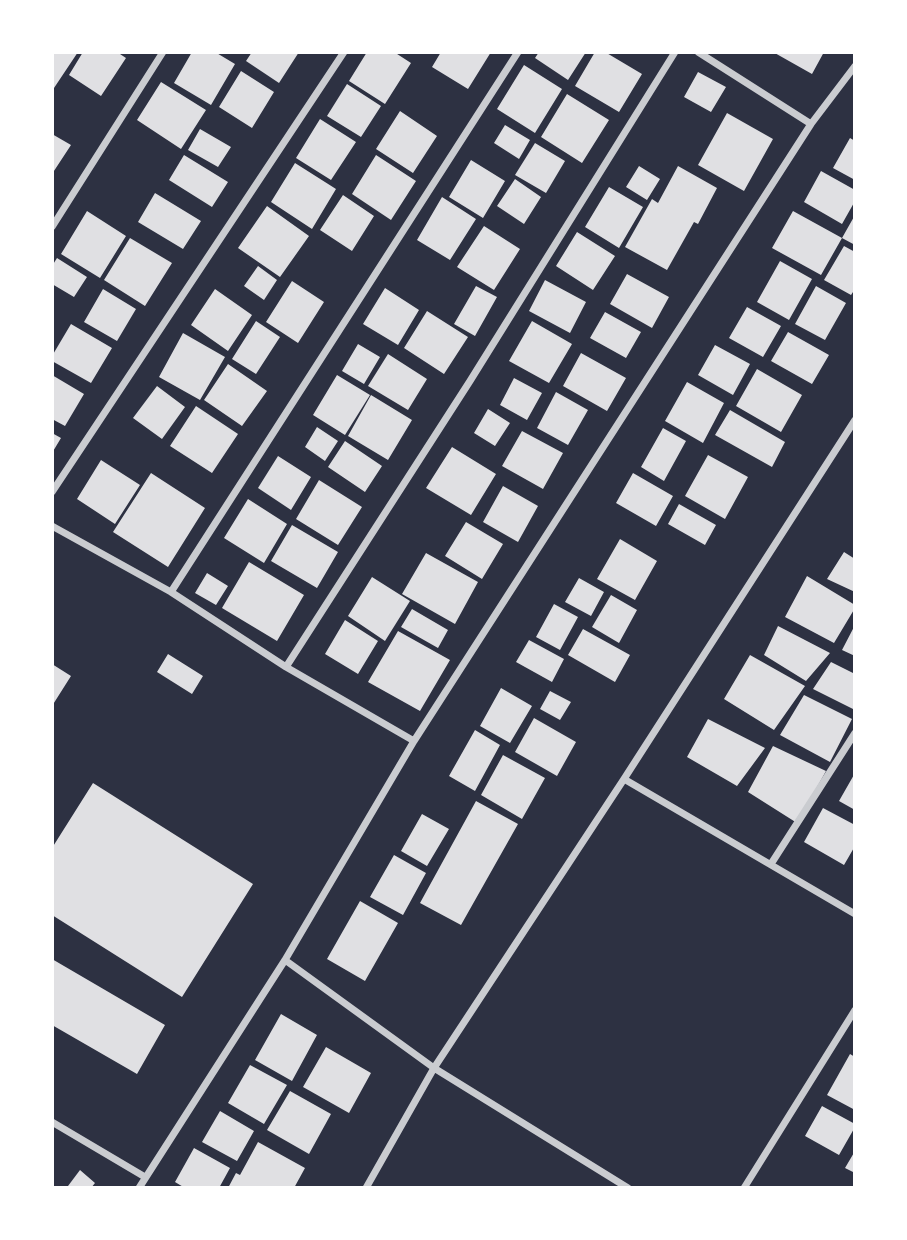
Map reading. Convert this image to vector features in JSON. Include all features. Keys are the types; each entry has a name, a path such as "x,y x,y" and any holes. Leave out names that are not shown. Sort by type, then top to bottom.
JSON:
{"street":[{"path":"52,227 163,52"},
{"path":"52,492 344,52"},
{"path":"171,592 518,52"},
{"path":"286,667 470,381 675,52"},
{"path":"698,52 811,124"},
{"path":"139,1188 285,960 414,741 811,124 855,66"},
{"path":"366,1188 434,1068 855,420"},
{"path":"52,526 171,592 286,667 414,741"},
{"path":"771,864 855,733"},
{"path":"624,779 855,914"},
{"path":"285,960 434,1068 628,1188"},
{"path":"744,1188 855,1010"},
{"path":"52,1122 145,1177"}],"building":[{"path":"52,52 78,52 52,91"},
{"path":"83,52 117,52 126,58 101,96 69,75"},
{"path":"192,52 215,52 235,64 211,105 174,83"},
{"path":"252,52 299,52 279,83 246,61"},
{"path":"367,52 394,52 411,63 385,104 349,81"},
{"path":"441,52 491,52 468,89 432,67"},
{"path":"539,52 586,52 568,80 535,58"},
{"path":"595,52 605,52 642,74 619,112 575,86"},
{"path":"773,52 824,52 812,74"},
{"path":"524,65 562,89 535,133 497,109"},
{"path":"241,71 274,92 252,128 219,107"},
{"path":"698,72 726,87 711,112 684,97"},
{"path":"161,82 206,110 181,149 137,120"},
{"path":"347,84 381,106 361,137 327,116"},
{"path":"567,94 609,120 582,163 541,137"},
{"path":"400,111 437,136 413,173 376,149"},
{"path":"727,113 773,139 744,191 698,165"},
{"path":"320,119 356,142 331,180 296,158"},
{"path":"505,125 530,140 519,159 494,143"},
{"path":"200,129 231,147 218,167 188,150"},
{"path":"52,134 71,145 52,174"},
{"path":"850,138 855,141 855,180 833,168"},
{"path":"535,143 565,161 546,193 515,175"},
{"path":"184,155 228,182 212,207 169,180"},
{"path":"376,155 416,181 391,220 352,194"},
{"path":"471,160 505,181 483,218 449,197"},
{"path":"295,163 336,189 312,229 271,202"},
{"path":"639,166 660,179 647,200 626,187"},
{"path":"678,166 717,188 698,224 694,222 667,270 625,247 652,199 658,203"},
{"path":"821,171 855,190 855,201 842,224 804,202"},
{"path":"515,179 541,197 524,224 497,206"},
{"path":"609,187 643,207 619,248 585,227"},
{"path":"155,193 201,221 183,249 138,222"},
{"path":"343,195 374,216 352,251 320,230"},
{"path":"442,197 476,219 450,260 417,240"},
{"path":"267,206 309,236 280,277 238,248"},
{"path":"87,211 126,236 100,278 61,254"},
{"path":"793,211 842,238 821,275 772,248"},
{"path":"855,215 855,245 842,238"},
{"path":"484,226 520,249 494,290 457,267"},
{"path":"577,232 615,256 593,290 556,266"},
{"path":"130,238 172,263 145,306 104,280"},
{"path":"844,246 855,252 855,289 851,295 824,280"},
{"path":"57,258 87,277 74,297 52,284 52,266"},
{"path":"780,261 812,279 789,320 757,302"},
{"path":"258,266 277,280 264,300 244,286"},
{"path":"627,274 669,297 652,328 610,304"},
{"path":"545,280 586,302 570,333 529,311"},
{"path":"292,281 324,302 298,343 266,322"},
{"path":"476,286 497,297 475,336 454,324"},
{"path":"816,286 846,303 825,340 795,324"},
{"path":"385,288 419,310 398,345 363,324"},
{"path":"103,289 136,309 117,341 84,322"},
{"path":"215,289 252,315 228,351 191,325"},
{"path":"747,307 781,326 763,357 729,338"},
{"path":"427,311 468,337 444,374 404,348"},
{"path":"605,312 641,332 626,358 590,338"},
{"path":"256,321 280,337 256,374 232,359"},
{"path":"532,321 572,344 549,383 509,361"},
{"path":"71,324 112,348 91,383 52,361 52,356"},
{"path":"788,332 829,355 812,384 771,361"},
{"path":"183,333 225,357 200,400 159,377"},
{"path":"358,344 380,357 364,384 342,371"},
{"path":"715,345 750,364 733,395 698,375"},
{"path":"581,353 626,378 607,411 563,386"},
{"path":"388,354 427,379 408,410 368,386"},
{"path":"228,364 267,391 242,426 204,400"},
{"path":"757,369 802,395 781,432 736,406"},
{"path":"52,375 84,394 65,426 52,419"},
{"path":"337,375 370,395 345,435 313,415"},
{"path":"514,378 542,393 527,420 500,405"},
{"path":"687,382 724,403 703,443 665,421"},
{"path":"157,386 185,407 162,439 133,418"},
{"path":"556,392 588,410 568,445 537,428"},
{"path":"371,395 412,420 388,460 348,436"},
{"path":"196,406 238,434 212,473 170,446"},
{"path":"488,409 510,423 495,446 474,433"},
{"path":"730,410 785,442 772,467 715,435"},
{"path":"317,427 338,441 325,461 305,447"},
{"path":"663,428 686,441 664,481 641,467"},
{"path":"522,431 563,453 543,489 502,466"},
{"path":"52,433 61,438 52,453"},
{"path":"345,441 382,466 365,492 328,467"},
{"path":"452,447 496,474 471,515 426,488"},
{"path":"708,455 748,477 725,519 685,496"},
{"path":"278,456 311,477 291,510 258,488"},
{"path":"101,460 140,485 115,524 77,499"},
{"path":"151,473 205,508 168,567 113,532"},
{"path":"633,473 673,496 656,526 616,503"},
{"path":"319,480 362,507 338,545 296,519"},
{"path":"503,486 538,506 518,542 483,522"},
{"path":"248,499 287,524 264,563 224,538"},
{"path":"679,504 716,525 705,545 668,524"},
{"path":"466,522 503,544 482,579 445,556"},
{"path":"292,525 338,552 317,588 271,561"},
{"path":"620,539 657,561 635,600 597,579"},
{"path":"844,552 855,559 855,592 827,579"},
{"path":"426,553 478,582 455,624 402,594"},
{"path":"249,562 304,595 277,641 222,608"},
{"path":"207,573 228,586 216,605 195,593"},
{"path":"807,576 855,605 834,643 785,617"},
{"path":"372,577 410,601 385,641 348,616"},
{"path":"579,578 604,592 591,616 565,602"},
{"path":"611,595 637,610 619,643 592,627"},
{"path":"554,604 578,617 560,650 536,637"},
{"path":"412,609 448,630 438,648 401,627"},
{"path":"345,620 378,641 358,674 325,654"},
{"path":"855,625 855,656 842,650"},
{"path":"778,626 830,653 806,681 764,655"},
{"path":"583,629 630,655 615,682 568,655"},
{"path":"398,631 450,660 420,711 368,682"},
{"path":"529,640 564,659 552,682 516,662"},
{"path":"168,654 203,676 192,694 157,672"},
{"path":"750,655 805,686 774,730 724,699"},
{"path":"831,662 855,674 855,710 813,689"},
{"path":"52,664 71,676 52,706"},
{"path":"501,688 532,706 510,743 480,726"},
{"path":"550,691 571,702 560,720 540,709"},
{"path":"804,695 852,719 830,762 780,735"},
{"path":"534,718 576,742 557,776 515,752"},
{"path":"708,719 765,748 737,786 687,757"},
{"path":"475,730 500,745 475,791 449,776"},
{"path":"773,746 826,771 797,823 748,792"},
{"path":"503,755 545,778 522,819 481,795"},
{"path":"855,773 855,810 839,801"},
{"path":"93,783 253,884 182,997 52,915 52,848"},
{"path":"476,801 518,824 461,925 420,903"},
{"path":"823,808 855,825 855,846 844,865 804,842"},
{"path":"422,814 449,829 427,866 401,851"},
{"path":"394,855 426,873 403,915 370,897"},
{"path":"360,901 398,923 365,981 327,959"},
{"path":"52,959 165,1025 137,1074 52,1025"},
{"path":"281,1014 317,1035 292,1081 255,1060"},
{"path":"326,1047 371,1073 349,1113 303,1087"},
{"path":"850,1054 855,1057 855,1110 827,1095"},
{"path":"250,1065 287,1085 264,1124 228,1103"},
{"path":"290,1091 331,1114 309,1154 267,1130"},
{"path":"822,1106 855,1124 839,1155 805,1136"},
{"path":"220,1111 254,1131 237,1161 202,1142"},
{"path":"258,1142 305,1168 294,1188 228,1188 236,1173 240,1175"},
{"path":"194,1148 230,1168 219,1188 185,1188 175,1182"},
{"path":"855,1151 855,1173 845,1168"},
{"path":"80,1170 95,1183 91,1188 68,1186"}]}
